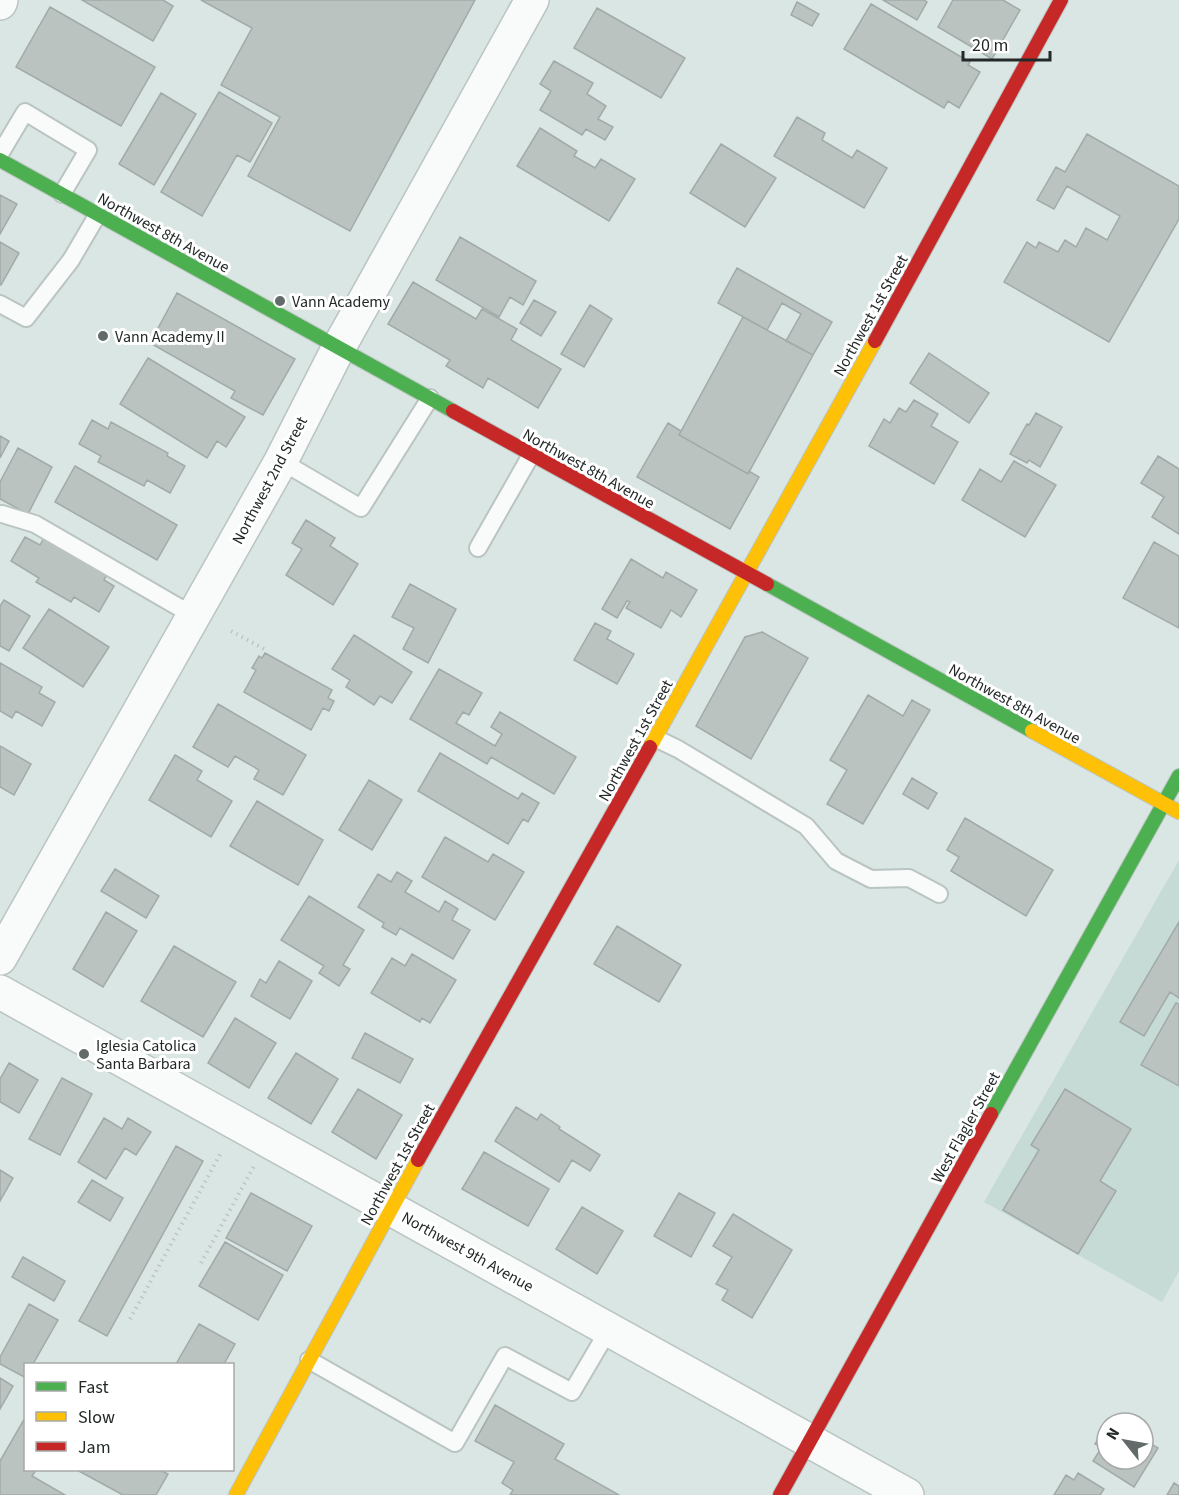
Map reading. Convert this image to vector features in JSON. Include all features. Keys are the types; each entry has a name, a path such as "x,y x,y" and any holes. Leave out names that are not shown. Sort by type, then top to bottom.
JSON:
{"main road":[{"name":"Northwest 1st Street","path":"236,1495 391,1208 747,574 1061,0"},
{"name":"Northwest 8th Avenue","path":"0,160 531,456 1179,812"},
{"name":"West Flagler Street","path":"780,1495 1179,776"}],"street":[{"name":"Northwest 2nd Street","path":"0,958 194,616 280,461 339,347 532,0"},
{"name":"Northwest 9th Avenue","path":"0,992 907,1495"}],"lane":[{"path":"0,154 25,112 88,150 62,194"},
{"path":"0,304 26,318 71,260 98,214"},
{"path":"280,461 361,508 430,398"},
{"path":"478,548 531,456"},
{"path":"2,514 35,524 194,616"},
{"path":"655,738 678,749 806,826 836,861 871,879 909,878 939,894"},
{"path":"309,1360 455,1443 505,1356 572,1392 609,1329"}],"path":[{"path":"231,631 264,649"},
{"path":"130,1319 224,1148"},
{"path":"201,1263 255,1166"}],"shaded area":[{"path":"1179,860 1179,1271 1162,1302 984,1202"}],"building":[{"path":"82,0 163,0 173,6 153,41"},
{"path":"201,0 475,0 350,231 248,176 280,117 221,85 252,28"},
{"path":"883,0 924,0 927,2 917,20"},
{"path":"953,0 1003,0 1020,10 992,59 938,27"},
{"path":"797,2 819,14 812,26 791,15"},
{"path":"871,4 970,62 968,65 980,72 959,108 948,101 944,108 844,49"},
{"path":"50,7 155,67 121,126 16,67"},
{"path":"597,8 685,58 661,98 574,48"},
{"path":"554,61 593,83 587,94 606,106 598,119 613,127 605,140 586,129 582,135 540,110 551,91 540,84"},
{"path":"219,92 272,123 250,162 237,155 202,216 161,192"},
{"path":"161,93 196,114 154,185 119,164"},
{"path":"797,117 825,133 822,140 852,158 857,150 887,168 864,208 774,156"},
{"path":"540,128 577,151 574,156 595,168 601,159 635,179 609,221 517,166"},
{"path":"1087,134 1179,186 1179,219 1109,342 1004,282 1027,242 1036,248 1039,242 1058,252 1065,240 1076,247 1086,228 1107,240 1120,216 1067,186 1054,209 1037,200 1056,167 1065,172"},
{"path":"721,144 776,178 745,227 690,193"},
{"path":"0,195 17,204 0,234"},
{"path":"460,237 536,281 523,305 510,297 499,317 436,280"},
{"path":"0,242 19,253 1,285 0,284"},
{"path":"737,268 832,322 813,355 786,341 801,314 782,303 767,330 718,303"},
{"path":"413,282 476,319 482,309 517,329 511,340 561,369 538,408 488,378 483,388 446,366 450,360 388,324"},
{"path":"177,293 295,359 263,415 231,398 235,391 150,343"},
{"path":"534,300 556,312 541,336 520,323"},
{"path":"590,305 612,319 584,367 561,354"},
{"path":"743,317 813,355 748,474 679,435"},
{"path":"929,353 989,393 969,423 910,383"},
{"path":"148,358 245,417 226,447 217,441 207,458 120,404"},
{"path":"914,400 938,414 931,426 958,442 934,484 869,446 884,419 890,423 899,408 906,412"},
{"path":"1036,413 1062,427 1040,467 1029,460 1027,463 1010,454"},
{"path":"92,420 108,429 111,422 168,453 167,456 185,466 170,493 147,480 144,486 98,462 101,456 79,444"},
{"path":"668,423 681,431 679,435 748,474 749,471 759,477 730,529 637,477"},
{"path":"0,436 9,441 0,458"},
{"path":"18,448 52,467 28,514 0,499 0,482"},
{"path":"1158,456 1179,469 1179,534 1152,517 1164,497 1141,483"},
{"path":"1014,461 1056,485 1025,537 962,500 980,469 1001,482"},
{"path":"75,466 177,525 157,560 55,502"},
{"path":"306,520 335,538 330,546 358,564 333,605 286,575 302,549 292,543"},
{"path":"45,536 108,573 104,580 114,586 99,612 74,597 71,602 36,582 39,578 11,561 25,537 40,545"},
{"path":"1154,542 1179,556 1179,628 1123,598"},
{"path":"631,559 663,578 666,572 697,590 681,617 671,610 661,628 626,608 630,602 627,601 617,618 602,609"},
{"path":"410,584 456,609 428,663 403,649 414,628 392,617"},
{"path":"4,600 30,616 9,651 0,646 0,606"},
{"path":"49,609 109,647 83,687 23,648"},
{"path":"595,623 611,631 607,639 634,654 617,684 574,660"},
{"path":"762,632 808,658 751,759 696,726 745,637"},
{"path":"354,635 412,672 392,703 380,696 374,705 346,687 350,680 332,669"},
{"path":"265,653 332,690 328,698 334,701 329,711 323,708 311,730 244,692 256,670 252,668 259,656 262,658"},
{"path":"0,663 42,687 39,693 55,702 42,726 16,711 12,718 0,711"},
{"path":"439,669 482,693 469,715 463,712 456,723 495,746 502,734 491,727 500,712 576,757 554,794 491,757 487,764 410,719"},
{"path":"868,695 903,716 912,700 930,710 863,824 827,804 847,770 830,760"},
{"path":"218,704 306,755 283,795 254,779 259,770 235,756 228,767 193,747"},
{"path":"0,746 31,764 14,795 0,787"},
{"path":"440,753 518,799 522,793 539,803 528,822 523,819 508,844 418,791"},
{"path":"175,755 202,771 197,780 232,801 211,837 149,800"},
{"path":"912,778 937,793 928,809 903,794"},
{"path":"369,780 402,800 372,850 339,830"},
{"path":"257,801 323,840 298,885 230,846"},
{"path":"965,818 1053,870 1026,916 951,871 959,857 947,850"},
{"path":"445,837 488,862 493,854 524,872 495,920 422,877"},
{"path":"115,869 159,896 146,918 101,891"},
{"path":"397,872 412,881 405,892 439,912 445,901 458,909 452,920 470,930 453,959 400,928 396,935 382,927 384,923 358,907 378,874 391,882"},
{"path":"309,896 364,930 343,965 350,969 339,986 319,973 324,966 281,940"},
{"path":"106,912 137,931 103,987 73,969"},
{"path":"1179,922 1179,998 1170,992 1144,1036 1120,1022"},
{"path":"617,926 681,965 659,1002 594,964"},
{"path":"174,946 236,982 203,1037 141,1001"},
{"path":"412,954 456,980 430,1023 422,1018 420,1022 371,993 392,958 405,966"},
{"path":"279,961 312,981 290,1019 251,996 260,979 266,983"},
{"path":"1176,1003 1179,1004 1179,1086 1141,1065"},
{"path":"235,1018 276,1043 249,1088 208,1063"},
{"path":"365,1033 413,1059 400,1083 352,1058"},
{"path":"296,1053 338,1079 311,1124 268,1098"},
{"path":"9,1063 38,1080 19,1113 0,1102 0,1079"},
{"path":"62,1078 92,1094 60,1155 29,1139"},
{"path":"358,1089 402,1115 376,1159 332,1132"},
{"path":"1065,1089 1131,1129 1100,1181 1116,1191 1078,1254 1003,1210 1039,1150 1031,1145"},
{"path":"516,1107 537,1120 541,1114 560,1127 559,1129 600,1155 590,1171 572,1160 559,1182 495,1141"},
{"path":"104,1118 122,1129 128,1118 151,1132 136,1155 125,1148 106,1179 78,1162"},
{"path":"176,1146 203,1161 107,1336 79,1321"},
{"path":"484,1152 549,1189 528,1226 462,1189"},
{"path":"0,1170 13,1178 0,1201"},
{"path":"92,1180 123,1198 110,1221 78,1202"},
{"path":"251,1193 312,1226 287,1271 226,1238"},
{"path":"679,1193 715,1213 691,1257 654,1236"},
{"path":"582,1207 623,1231 597,1274 556,1249"},
{"path":"733,1214 792,1250 752,1318 722,1300 728,1290 716,1284 732,1257 713,1246"},
{"path":"225,1242 283,1275 258,1320 199,1286"},
{"path":"23,1257 65,1281 54,1301 12,1277"},
{"path":"29,1304 58,1320 34,1363 24,1363 24,1377 0,1364 0,1357"},
{"path":"199,1324 235,1344 225,1363 177,1363"},
{"path":"0,1378 13,1386 0,1409"},
{"path":"495,1405 564,1444 555,1459 619,1495 510,1495 513,1490 502,1483 514,1462 475,1441"},
{"path":"24,1419 24,1471 35,1471 32,1476 65,1495 0,1495 0,1461"},
{"path":"79,1471 162,1471 168,1474 156,1495 123,1495"},
{"path":"1109,1471 1144,1471 1134,1487"},
{"path":"1078,1473 1104,1489 1100,1495 1054,1495 1066,1475 1074,1480"},
{"path":"1174,1483 1179,1486 1179,1495 1167,1495"}],"traffic: fast":[{"path":"0,160 453,411"},
{"path":"767,584 1032,731"},
{"path":"991,1114 1179,776"}],"traffic: slow":[{"path":"650,747 875,341"},
{"path":"1032,731 1179,812"},
{"path":"236,1495 418,1160"}],"traffic: jam":[{"path":"875,341 1061,0"},
{"path":"453,411 767,584"},
{"path":"418,1160 650,747"},
{"path":"780,1495 991,1114"}],"place":[{"name":"Vann Academy","path":"280,301"},
{"name":"Vann Academy II","path":"103,336"},
{"name":"Iglesia Catolica Santa Barbara","path":"84,1054"}]}
